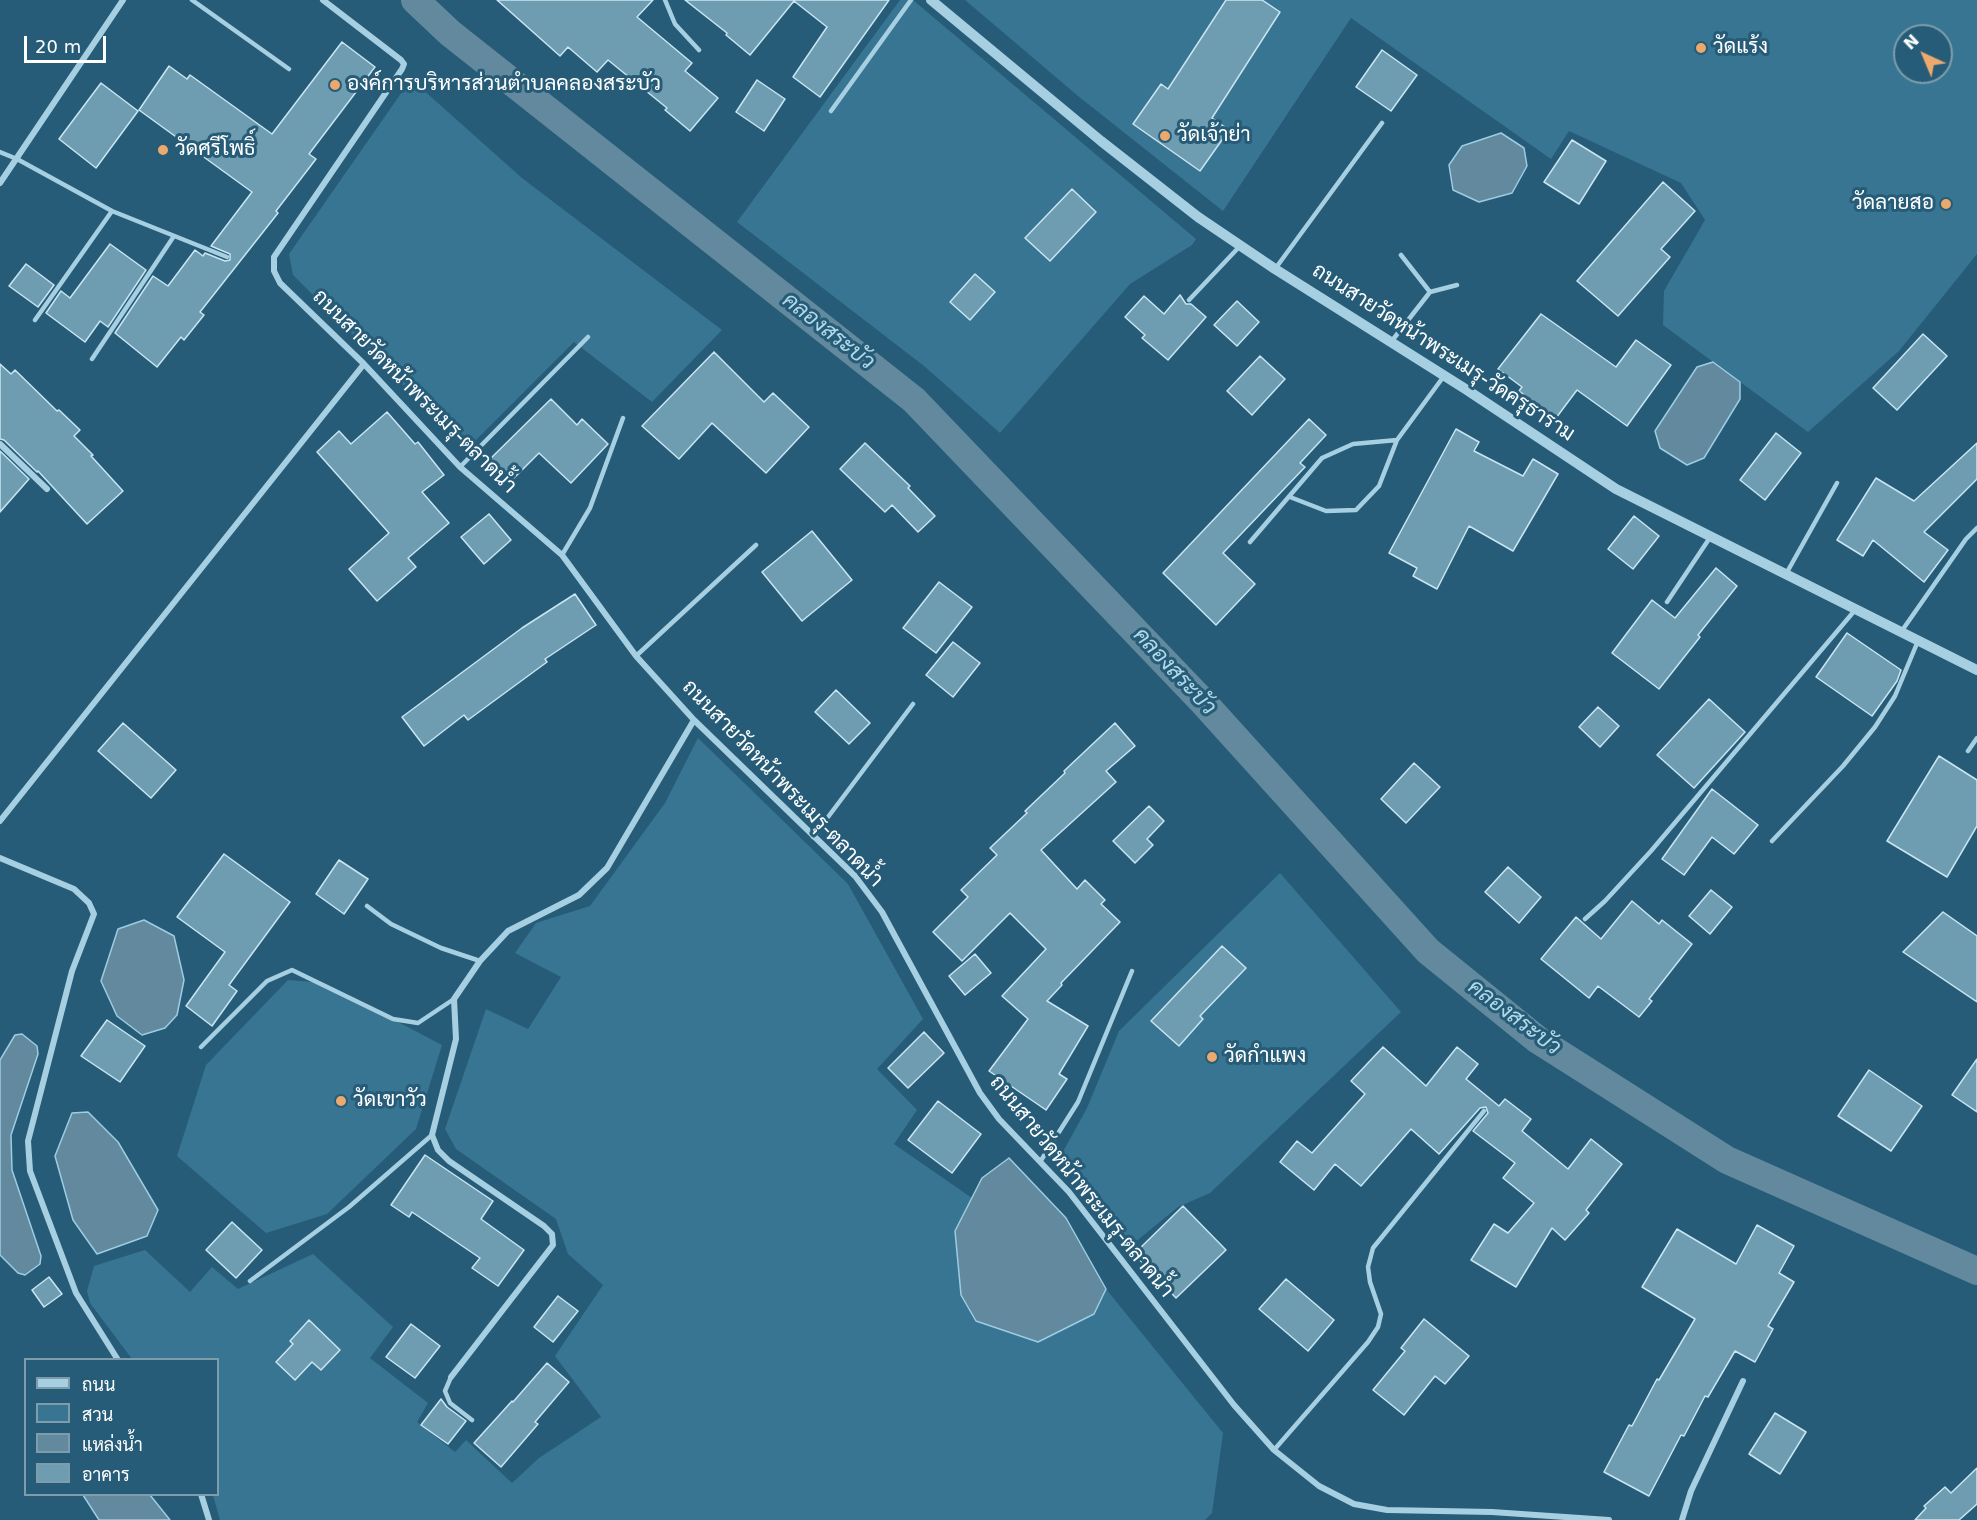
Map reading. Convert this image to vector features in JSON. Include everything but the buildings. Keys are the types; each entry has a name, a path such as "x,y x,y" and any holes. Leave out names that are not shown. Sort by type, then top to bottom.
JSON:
{"street":[{"name":"ถนนสายวัดหน้าพระเมรุ-ตลาดน้ำ","path":"323,0 404,64 274,256 274,271 280,282 364,364 460,467 562,555 636,656 694,720 855,876 882,912 980,1093 999,1119 1069,1192 1234,1405 1274,1450 1319,1486 1354,1504 1387,1510 1491,1512 1609,1520"},
{"name":"ถนนสายวัดหน้าพระเมรุ-วัดครุธาราม","path":"931,0 1101,141 1198,217 1616,489 1977,670"},
{"path":"0,183 121,3"},
{"path":"0,821 364,364"},
{"path":"0,444 46,489"},
{"path":"451,1377 553,1245 552,1234 544,1226 449,1161 438,1150 432,1135 456,1039 454,999 480,961 508,931 579,895 607,868 694,720"},
{"path":"0,858 74,889 90,903 94,914 72,971 28,1141 30,1171 76,1293 117,1358"},
{"path":"1682,1520 1691,1491 1743,1381"},
{"path":"202,1496 209,1520"}],"lane":[{"path":"112,0 121,3"},
{"path":"192,0 289,69"},
{"path":"665,0 675,24 699,50"},
{"path":"831,111 911,0"},
{"path":"1275,269 1382,123"},
{"path":"0,152 18,159 112,211 227,257"},
{"path":"35,320 112,211"},
{"path":"92,359 174,236"},
{"path":"1190,300 1240,246"},
{"path":"1401,255 1430,292"},
{"path":"1391,342 1430,292 1458,285"},
{"path":"460,467 588,337"},
{"path":"1290,497 1326,511 1356,510 1379,486 1398,440 1444,376"},
{"path":"562,555 590,508 622,418"},
{"path":"1250,542 1322,458 1353,444 1398,440"},
{"path":"1786,574 1837,483"},
{"path":"1901,632 1966,539 1977,528"},
{"path":"1667,602 1712,536"},
{"path":"636,656 756,545"},
{"path":"1585,919 1605,901 1651,851 1856,609"},
{"path":"1772,841 1843,766 1875,726 1895,696 1918,640"},
{"path":"813,837 913,705"},
{"path":"1968,751 1977,738"},
{"path":"367,906 391,924 441,948 480,961"},
{"path":"201,1047 267,981 292,970 393,1019 418,1023 454,999"},
{"path":"1040,1162 1078,1102 1132,971"},
{"path":"1274,1450 1368,1342 1378,1327 1381,1314 1370,1282 1368,1267 1373,1248 1484,1111"},
{"path":"250,1281 349,1207 432,1135"},
{"path":"451,1377 445,1390 450,1403 472,1420"}],"green space":[{"path":"900,0 913,0 1196,239 1192,245 1130,284 1000,433 924,366 737,222"},
{"path":"965,0 1977,0 1977,254 1899,351 1808,432 1663,325 1664,291 1705,220 1681,183 1569,131 1551,159 1351,18 1223,211 1078,96"},
{"path":"411,79 522,178 722,330 652,402 574,342 467,449 293,275 289,254"},
{"path":"698,738 848,884 923,1019 877,1069 917,1110 894,1144 972,1198 955,1231 1094,1314 1106,1289 1223,1433 1212,1513 1205,1520 220,1520 213,1496 219,1496 219,1358 131,1358 90,1303 87,1291 94,1266 145,1250 190,1292 212,1267 238,1289 313,1254 393,1327 370,1358 428,1403 417,1422 455,1452 466,1440 512,1483 539,1458 601,1417 555,1356 603,1285 568,1254 556,1219 456,1149 445,1129 486,1009 528,1029 561,977 515,953 536,923 590,906 665,803"},
{"path":"1280,873 1401,1012 1210,1193 1178,1207 1128,1248 1059,1159 1087,1108 1119,1031"},
{"path":"288,980 324,983 442,1045 416,1129 327,1214 266,1233 177,1156 206,1065"}],"water":[{"path":"1501,133 1524,148 1527,166 1512,193 1479,202 1453,190 1449,165 1462,146"},
{"path":"1713,362 1740,382 1740,399 1704,458 1687,465 1660,448 1655,431 1697,367"},
{"path":"144,920 174,936 184,980 177,1015 165,1028 142,1035 117,1016 101,981 118,929"},
{"path":"22,1034 37,1046 38,1054 11,1135 12,1170 41,1256 40,1264 25,1275 18,1273 0,1255 0,1060 15,1035"},
{"path":"88,1112 118,1142 158,1210 147,1236 97,1254 73,1220 55,1156 72,1113"},
{"path":"1009,1158 1066,1218 1106,1289 1094,1314 1038,1342 976,1321 961,1295 955,1231 982,1178"},
{"path":"84,1496 151,1496 170,1520 99,1520"}],"waterway":[{"name":"คลองสระบัว","path":"415,0 450,33 914,400 1203,702 1428,951 1538,1040 1727,1160 1977,1271"}],"place":[{"name":"วัดแร้ง","path":"1701,48"},
{"name":"องค์การบริหารส่วนตำบลคลองสระบัว","path":"335,85"},
{"name":"วัดเจ้าย่า","path":"1165,136"},
{"name":"วัดศรีโพธิ์","path":"163,150"},
{"name":"วัดลายสอ","path":"1946,204"},
{"name":"วัดกำแพง","path":"1212,1057"},
{"name":"วัดเขาวัว","path":"341,1101"}]}
